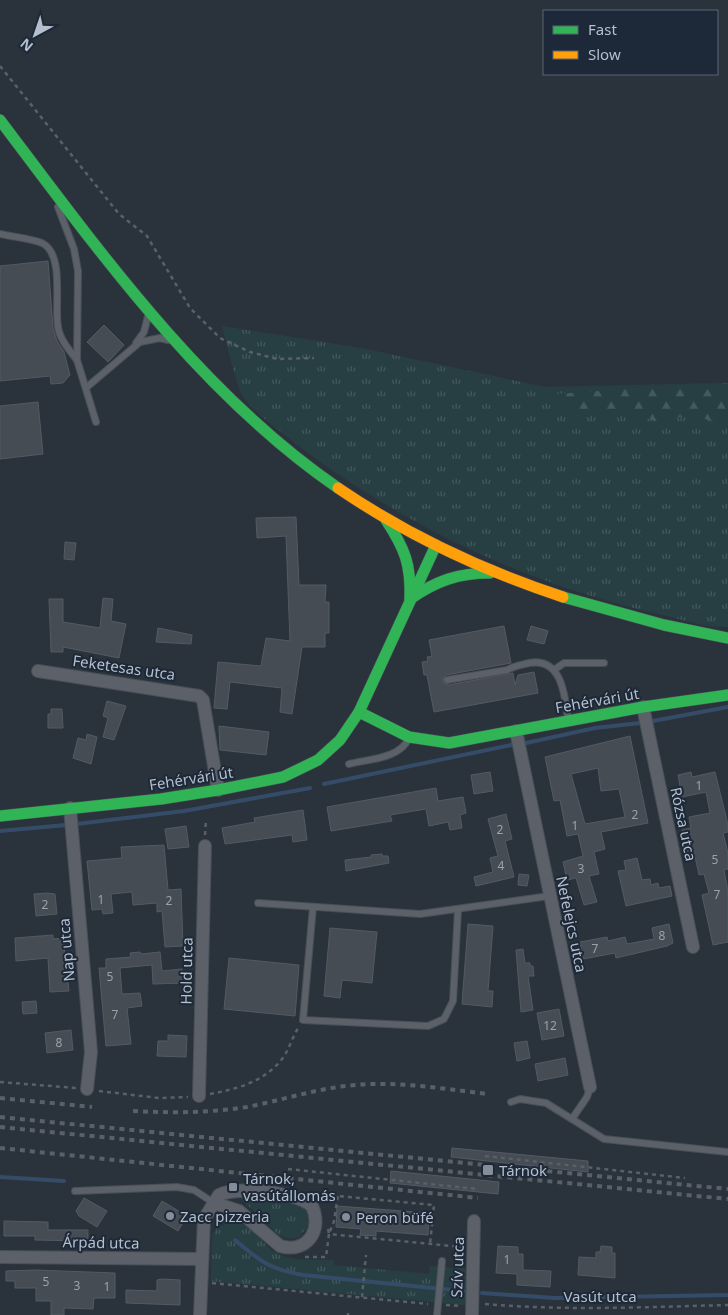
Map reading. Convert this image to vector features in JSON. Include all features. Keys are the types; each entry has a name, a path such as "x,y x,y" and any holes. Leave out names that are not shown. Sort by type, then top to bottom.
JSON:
{"main road":[{"path":"0,120 51,189 176,342 220,390 292,455 384,516 494,574 573,602 728,638"},
{"path":"384,516 410,558 412,575 410,599"},
{"name":"Fehérvári út","path":"0,816 161,799 283,777 299,771 329,751 359,712 436,545"},
{"path":"410,599 434,582 448,576 470,573 494,574"},
{"name":"Fehérvári út","path":"359,712 409,737 448,743 643,707 728,695"}],"street":[{"name":"Feketesas utca","path":"38,671 188,692 198,696 203,700 218,790"},
{"name":"Rózsa utca","path":"643,707 693,947"},
{"name":"Nefelejcs utca","path":"516,730 590,1086"},
{"name":"Nap utca","path":"70,808 91,1052 87,1089"},
{"name":"Hold utca","path":"199,1096 204,846"},
{"path":"200,1315 204,1219 214,1203 219,1195 236,1191 293,1197 307,1202 314,1212 316,1225 308,1240 294,1249 280,1246 239,1211 214,1203"},
{"name":"Szív utca","path":"472,1308 474,1221"},
{"name":"Árpád utca","path":"0,1256 201,1259"}],"lane":[{"path":"51,189 74,250 78,271 78,360 96,422"},
{"path":"0,234 42,243 48,249 55,261 58,329 67,348 78,360"},
{"path":"131,350 144,332 149,320 148,312 140,298"},
{"path":"86,387 145,340 160,338 176,342"},
{"path":"448,680 507,670 514,666 533,662 544,664 554,670 561,679 568,720"},
{"path":"554,670 564,664 604,663"},
{"path":"349,764 399,752 406,746 409,737"},
{"path":"258,903 420,914 549,896"},
{"path":"313,907 303,1020 428,1026 444,1019 453,1001 458,910"},
{"name":"Nefelejcs utca","path":"572,1119 587,1097 590,1086"},
{"path":"511,1102 515,1099 537,1100 604,1139 728,1152"},
{"path":"75,1191 177,1186 194,1190 214,1203"},
{"path":"437,1315 442,1261"}],"path":[{"path":"0,66 120,214 147,236 190,308 220,338 250,352 277,359 314,358"},
{"path":"0,1082 87,1089 160,1098 199,1096 244,1086 266,1075 282,1059 303,1020"},
{"path":"486,1156 685,1178"},
{"path":"288,1169 477,1189"},
{"path":"307,1202 318,1193 434,1205 430,1244"},
{"path":"214,1230 220,1224 230,1220"},
{"path":"297,1256 326,1257 329,1234 474,1248"},
{"path":"362,1297 366,1255"},
{"name":"Vasút utca","path":"201,1282 362,1297 438,1301 472,1308 664,1308 728,1305"}],"green space":[{"path":"222,326 361,348 545,387 728,383 728,627 699,624 602,599 555,584 508,566 464,546 420,524 377,499 335,472 254,410 241,393"},
{"path":"653,387 728,390 728,419 712,421 690,414 661,422 614,411 563,412 556,394"},
{"path":"239,1197 294,1202 307,1211 309,1225 299,1237 291,1239 280,1236"},
{"path":"233,1222 246,1226 276,1253 289,1258 334,1260 334,1265 429,1274 430,1266 468,1269 467,1302 464,1305 211,1281 212,1236 218,1227"}],"building":[{"path":"48,261 53,328 57,341 64,352 70,375 63,383 51,384 50,376 0,381 0,266"},
{"path":"104,325 124,345 108,362 87,342"},
{"path":"38,402 43,454 0,459 0,406"},
{"path":"296,517 299,585 326,585 325,602 329,602 329,633 325,633 325,647 302,647 292,714 280,712 282,688 230,682 227,709 214,708 218,662 261,666 266,638 290,641 286,536 257,538 256,518"},
{"path":"65,542 76,543 74,560 64,559"},
{"path":"103,598 113,599 111,621 126,624 119,658 63,647 63,652 51,652 49,599 63,599 63,622 100,628"},
{"path":"504,626 511,663 446,675 443,678 443,683 448,685 513,673 515,685 518,675 534,672 538,693 434,712 427,675 424,675 422,662 428,661 427,657 432,656 429,640"},
{"path":"531,626 548,631 544,644 527,640"},
{"path":"158,628 192,635 191,644 156,642"},
{"path":"107,701 126,706 114,740 103,737 108,718 103,716"},
{"path":"51,709 62,709 63,728 48,728 48,714 51,714"},
{"path":"219,726 269,732 266,755 220,750"},
{"path":"87,734 97,737 91,764 73,758 78,738 86,740"},
{"path":"630,736 648,823 601,832 605,849 594,852 599,874 589,876 597,902 584,905 576,878 567,880 563,862 583,856 578,834 567,836 560,800 554,801 545,757","holes":["598,768 601,791 619,789 625,817 585,824 571,774"]},
{"path":"490,772 493,791 474,794 471,775"},
{"path":"691,772 692,777 715,772 728,825 728,832 723,833 728,853 728,869 724,870 728,891 728,942 713,945 702,895 709,893 704,874 699,875 694,852 686,854 682,830 691,828 689,817 710,813 706,792 682,797 678,775"},
{"path":"436,788 438,801 463,797 466,813 460,815 462,828 450,830 448,822 429,826 426,809 390,815 392,821 331,831 327,807"},
{"path":"303,810 307,840 293,842 292,835 225,844 222,828 255,822 254,818"},
{"path":"506,814 512,839 505,841 514,877 476,886 474,877 493,872 490,858 498,856 488,819"},
{"path":"186,826 189,847 168,849 165,829"},
{"path":"164,845 168,890 181,889 183,946 165,947 162,911 157,912 157,903 133,905 132,892 111,894 113,913 103,914 102,909 92,910 87,861 122,858 121,847"},
{"path":"382,854 382,856 388,856 389,863 346,871 345,860"},
{"path":"637,858 642,880 650,879 651,885 658,883 659,888 670,886 672,896 626,906 618,871 626,870 624,861"},
{"path":"519,874 529,875 527,886 518,885"},
{"path":"34,894 55,894 57,914 36,916"},
{"path":"468,924 493,926 488,991 493,991 492,1007 462,1004"},
{"path":"669,924 673,943 667,946 616,958 615,953 583,959 580,942 607,937 608,941 625,937 627,944 654,939 652,928"},
{"path":"330,928 377,932 372,983 342,980 340,998 324,996"},
{"path":"53,935 53,939 63,938 69,991 50,992 48,958 16,961 15,938"},
{"path":"523,949 525,963 530,963 530,966 533,966 534,976 528,976 533,1010 521,1012 516,950"},
{"path":"140,952 141,954 160,952 162,971 182,969 183,983 153,984 152,965 120,968 122,994 140,993 142,1006 127,1008 131,1044 106,1046 99,968 106,968 106,959 131,957 130,953"},
{"path":"229,958 299,965 295,1016 224,1009"},
{"path":"36,1001 37,1013 23,1014 22,1002"},
{"path":"559,1009 564,1036 542,1040 537,1013"},
{"path":"71,1030 73,1050 47,1053 45,1033"},
{"path":"168,1035 187,1036 186,1057 157,1056 158,1041 168,1041"},
{"path":"527,1041 530,1058 517,1061 514,1043"},
{"path":"565,1058 568,1075 538,1081 535,1064"},
{"path":"452,1148 588,1161 588,1172 451,1157"},
{"path":"391,1171 499,1182 498,1194 390,1183"},
{"path":"84,1198 107,1211 97,1227 79,1216 76,1211"},
{"name":"Zacc pizzeria","path":"162,1201 187,1216 178,1231 153,1216"},
{"path":"337,1206 429,1213 428,1235 376,1231 376,1236 360,1235 361,1229 336,1227"},
{"path":"4,1221 48,1222 48,1230 88,1230 88,1241 35,1240 35,1236 4,1236"},
{"path":"498,1246 518,1247 518,1254 523,1254 523,1270 551,1271 550,1287 517,1285 517,1274 496,1273"},
{"path":"601,1246 612,1247 612,1253 615,1253 615,1278 578,1275 579,1257 596,1258 596,1252 600,1252"},
{"path":"36,1270 115,1273 115,1298 94,1298 93,1309 64,1308 64,1315 51,1315 51,1301 36,1301 36,1288 15,1288 15,1281 6,1281 6,1271"},
{"path":"157,1280 180,1280 180,1305 126,1303 126,1290 157,1291"}],"waterway":[{"path":"653,721 728,707"},
{"path":"526,743 595,728 640,723"},
{"path":"324,784 511,745"},
{"path":"76,824 184,811 310,788"},
{"path":"0,831 66,825"},
{"path":"0,1177 64,1181"},
{"path":"235,1240 266,1263 291,1273 463,1291"},
{"path":"482,1293 555,1298 728,1295"}],"railway":[{"path":"133,1111 190,1112 233,1109 328,1089 372,1084 422,1086 488,1094"},
{"path":"0,1098 92,1107"},
{"path":"0,1117 728,1189"},
{"path":"0,1127 728,1199"},
{"path":"0,1148 478,1198"}],"traffic: fast":[{"path":"0,120 114,269 197,365 241,409 288,451 338,488"},
{"path":"386,520 406,557 410,599"},
{"path":"0,816 161,799 218,790 283,777 318,760 340,740 359,712 436,545"},
{"path":"410,599 429,587 457,576 490,573"},
{"path":"563,597 664,625 728,638"},
{"path":"359,712 409,737 449,743 643,707 728,695"}],"traffic: slow":[{"path":"338,488 391,521 447,550 504,576 563,597"}],"place":[{"name":"Tárnok","path":"488,1170"},
{"name":"Tárnok, vasútállomás","path":"233,1187"},
{"name":"Zacc pizzeria","path":"170,1216"},
{"name":"Peron büfé","path":"346,1217"}]}
